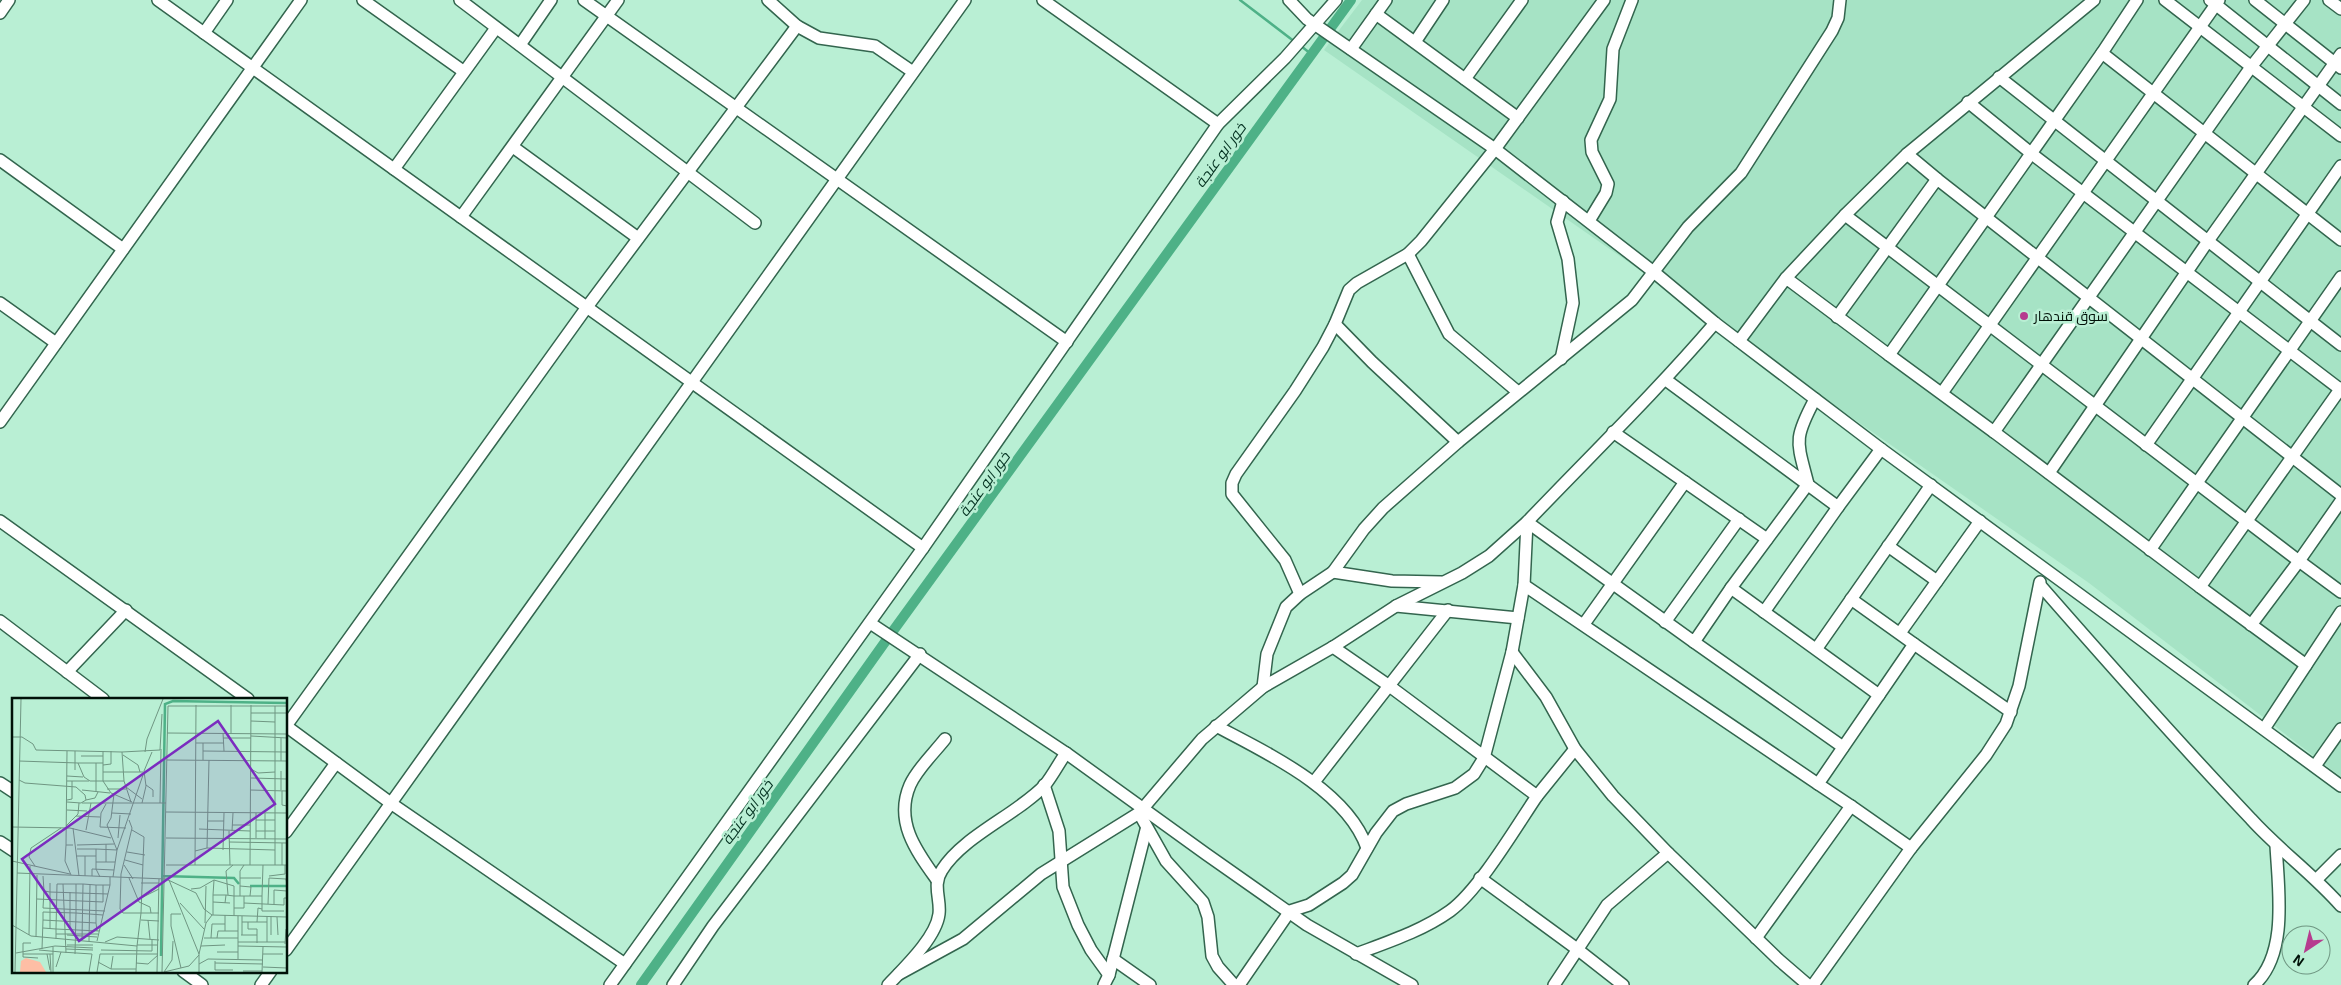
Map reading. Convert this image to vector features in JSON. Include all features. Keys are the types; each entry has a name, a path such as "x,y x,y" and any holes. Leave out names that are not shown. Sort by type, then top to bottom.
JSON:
{"street":[{"path":"0,13 9,0"},
{"path":"158,0 923,548"},
{"path":"204,32 227,0"},
{"path":"0,422 301,0"},
{"path":"363,0 464,71"},
{"path":"460,0 755,223"},
{"path":"520,46 551,0"},
{"path":"584,0 1067,342"},
{"path":"461,217 618,0"},
{"path":"768,0 797,26 826,40 875,46 913,72"},
{"path":"291,935 392,804 691,381 965,0"},
{"path":"1042,0 1218,124"},
{"path":"1289,0 1297,11 1319,27 1495,149 1655,272 1715,322 1815,400 2341,786"},
{"path":"610,985 923,548 1218,124 1319,27 1336,0"},
{"path":"1351,49 1386,0"},
{"path":"1415,42 1443,0"},
{"path":"1465,79 1522,0"},
{"path":"1300,594 1285,560 1256,522 1238,504 1231,489 1236,474 1295,391 1336,324 1349,290 1357,283 1408,254 1495,149 1604,0"},
{"path":"1589,221 1606,194 1608,184 1592,152 1591,140 1610,99 1613,49 1632,0"},
{"path":"1263,687 1264,668 1274,633 1286,607 1300,594 1333,572 1364,529 1383,508 1458,442 1632,300 1688,227 1742,173 1832,31 1838,18 1840,0"},
{"path":"1739,341 1786,278 1845,215 1907,154 2094,0"},
{"path":"1889,355 2032,154 2137,0"},
{"path":"2165,0 2304,107 2339,131"},
{"path":"2049,473 2255,173 2339,62 2255,0"},
{"path":"1994,432 2251,66 2304,0"},
{"path":"2329,0 2341,9"},
{"path":"1942,394 2200,27 2215,2 2341,104"},
{"path":"1376,14 1518,118"},
{"path":"288,723 686,172 797,26"},
{"path":"394,169 496,28"},
{"path":"2102,53 2341,240"},
{"path":"1999,77 2105,162 2341,345"},
{"path":"1968,102 2032,154 2186,272 2240,310 2341,389 2200,587"},
{"path":"512,147 638,238"},
{"path":"1907,154 2088,299 2341,495"},
{"path":"0,160 123,249"},
{"path":"2146,445 2341,166"},
{"path":"1837,317 1886,246 1937,179"},
{"path":"1561,359 1573,303 1569,267 1558,222 1564,202"},
{"path":"1845,215 2341,592"},
{"path":"1408,254 1449,334 1518,392"},
{"path":"2150,550 2341,277"},
{"path":"1786,278 2306,665"},
{"path":"0,303 56,343"},
{"path":"899,974 963,939 1041,874 1141,810 1190,752 1216,726 1263,687 1333,647 1396,606 1446,582 1489,556 1527,522 1666,380 1715,322"},
{"path":"1336,324 1372,362 1458,442"},
{"path":"1666,380 1838,506"},
{"path":"1694,642 1731,588 1808,484 1798,440 1802,424 1815,400"},
{"path":"1613,432 1767,539"},
{"path":"1764,612 1838,506 1881,449"},
{"path":"1584,624 1685,482"},
{"path":"1816,648 1931,485"},
{"path":"2250,625 2299,561 2341,501"},
{"path":"1665,622 1739,519"},
{"path":"0,521 247,698"},
{"path":"1900,633 1980,521"},
{"path":"1527,522 1842,747"},
{"path":"1239,985 1290,911 1309,905 1334,891 1352,875 1367,848 1393,811 1406,804 1455,788 1474,774 1484,758 1512,652 1524,585 1527,522"},
{"path":"1888,546 1937,581"},
{"path":"1813,985 1911,848 1997,740 2011,712 2019,686 2043,568"},
{"path":"1333,572 1392,581 1446,582"},
{"path":"1524,585 1911,848"},
{"path":"2040,585 2145,704 2276,845 2317,879 2341,906"},
{"path":"1731,588 1879,694"},
{"path":"1851,599 2011,712"},
{"path":"1396,606 1518,618"},
{"path":"67,672 126,610"},
{"path":"1314,782 1448,610"},
{"path":"2264,728 2341,612"},
{"path":"0,621 102,698"},
{"path":"870,622 1066,753 1141,810 1330,940 1390,970 1412,985"},
{"path":"1818,784 1914,644"},
{"path":"1333,647 1388,685 1537,796"},
{"path":"1512,652 1546,697 1574,749 1613,796 1668,854 1808,985"},
{"path":"673,985 713,926 920,654"},
{"path":"1216,726 1314,782 1352,820 1362,834 1367,848"},
{"path":"288,727 392,804 625,964"},
{"path":"2315,766 2341,730"},
{"path":"937,880 916,851 904,822 904,803 910,784 945,739"},
{"path":"1356,954 1393,940 1436,920 1464,898 1537,796 1574,749"},
{"path":"888,985 917,954 936,925 939,913 937,880 942,870 952,858 1044,785 1066,753"},
{"path":"288,829 336,763"},
{"path":"0,783 12,791"},
{"path":"1044,785 1051,799 1059,831 1063,887 1078,925 1107,980"},
{"path":"1756,938 1851,806"},
{"path":"1141,810 1146,830 1166,860 1202,902 1208,917 1212,956 1218,967 1234,985"},
{"path":"1107,980 1146,830"},
{"path":"0,842 12,851"},
{"path":"2254,985 2259,980 2272,955 2279,927 2276,845"},
{"path":"1554,985 1596,919 1615,897 1668,854"},
{"path":"2317,879 2341,855"},
{"path":"1480,878 1578,949 1623,985"},
{"path":"1113,959 1150,985"},
{"path":"184,972 202,985"},
{"path":"261,985 270,972"}],"shaded area":[{"name":"سوق قندهار","path":"1362,0 2341,0 2341,777 2089,583 1324,50"}],"waterway":[{"path":"1240,0 1295,42"},
{"name":"خور ابو عنجة","path":"641,985 885,642 1351,0"},
{"path":"1301,46 1311,54"}],"place":[{"name":"سوق قندهار","path":"2024,316"}]}
